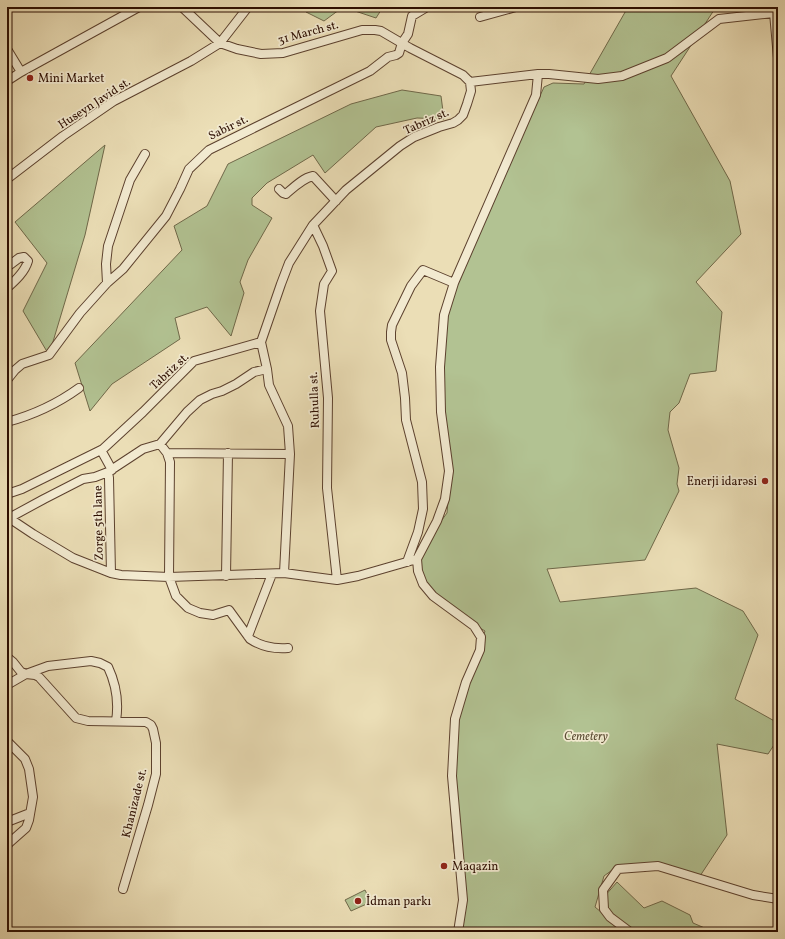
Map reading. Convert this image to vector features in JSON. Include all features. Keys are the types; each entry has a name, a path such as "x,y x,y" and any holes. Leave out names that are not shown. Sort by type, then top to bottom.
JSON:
{"street":[{"path":"7,81 139,7"},
{"name":"31 March st.","path":"182,7 220,43 236,49 261,54 283,53 362,30 375,30 381,31 463,75 470,82"},
{"path":"220,43 248,7"},
{"name":"Sabir st.","path":"7,380 22,364 49,355 80,313 107,283 123,269 166,216 190,169 209,150 370,71 388,57 396,55 399,53 402,43 408,34 412,16 427,7"},
{"path":"480,17 516,7"},
{"path":"470,82 538,74 598,79 622,76 667,58 719,19 774,13 778,58"},
{"name":"Huseyn Javid st.","path":"7,179 63,136 114,101 191,61 220,43"},
{"path":"7,49 21,72"},
{"path":"458,932 463,900 452,776 455,719 466,682 480,650 481,637 474,626 433,596 423,584 418,571 417,559 440,514 445,499 449,471 441,412 440,367 444,315 454,283 536,95 538,74"},
{"name":"Tabriz st.","path":"7,494 22,489 101,450 113,441 194,361 261,342 289,263 313,225 346,190 400,146 414,137 458,120 463,115 467,104 471,91 470,82"},
{"path":"107,283 106,264 108,246 130,180 145,154"},
{"path":"279,189 286,194 308,177 313,176 336,201"},
{"name":"Ruhulla st.","path":"313,225 332,270 324,284 320,311 328,398 327,488 337,580"},
{"path":"7,267 19,258 24,257 28,261 26,267 16,280 7,288"},
{"path":"407,562 418,532 423,508 422,482 406,420 402,373 391,340 392,325 411,286 423,270 454,283"},
{"path":"261,342 270,385 288,426 290,454 284,573"},
{"path":"267,369 254,372 236,384 200,400 187,412 160,444 143,449 110,471 95,477 83,479 8,518 73,558 111,573 121,575 169,577 284,573 337,580 358,576 417,559"},
{"path":"7,422 41,411 65,399 79,388"},
{"path":"160,444 167,453 170,462 169,577 176,596 188,608 200,613 213,615 229,610 250,639 262,645 288,648"},
{"path":"101,450 110,471"},
{"path":"167,453 290,454"},
{"path":"226,576 228,453"},
{"name":"Zorge 5th lane","path":"110,471 111,573"},
{"path":"248,636 272,574"},
{"name":"Khanizade st.","path":"7,657 21,672 39,677 76,718 88,721 146,722 151,725 156,742 156,774 124,889"},
{"path":"7,685 26,674 48,666 91,661 100,663 108,667 115,687 117,700 116,721"},
{"path":"7,741 25,759 29,769 33,797 26,828 7,846"},
{"path":"7,822 30,813"},
{"path":"630,932 610,917 604,909 603,890 618,869 658,866 753,895 778,898"}],"green space":[{"path":"311,7 343,7 324,21 306,12"},
{"path":"343,7 383,7 376,18"},
{"name":"Cemetery","path":"628,7 716,7 671,76 730,181 741,234 696,282 722,312 716,371 690,374 679,403 670,412 668,430 679,468 677,484 679,491 645,560 547,569 560,602 696,588 743,611 758,635 735,699 778,723 778,739 768,754 717,744 727,835 700,876 659,864 619,865 604,876 595,907 625,932 458,932 462,920 453,841 449,778 457,706 485,631 451,610 428,592 419,564 433,532 447,513 450,476 442,411 445,322 454,288 544,87 553,83 584,84"},
{"path":"402,90 441,96 444,119 417,118 376,127 325,173 313,155 267,183 252,198 252,205 272,218 248,260 240,282 244,293 231,336 207,307 175,318 180,339 112,384 90,411 75,363 182,250 174,226 207,206 228,164 351,104"},
{"path":"105,145 85,235 49,355 23,311 47,263 15,222"},
{"path":"617,882 644,908 662,901 690,915 693,923 714,932 635,932 608,911 604,897"},
{"name":"İdman parkı","path":"365,890 371,902 351,911 345,900"}],"place":[{"name":"Mini Market","path":"30,78"},
{"name":"Enerji idarəsi","path":"765,481"},
{"name":"Maqazin","path":"444,866"},
{"name":"İdman parkı","path":"358,901"}]}
